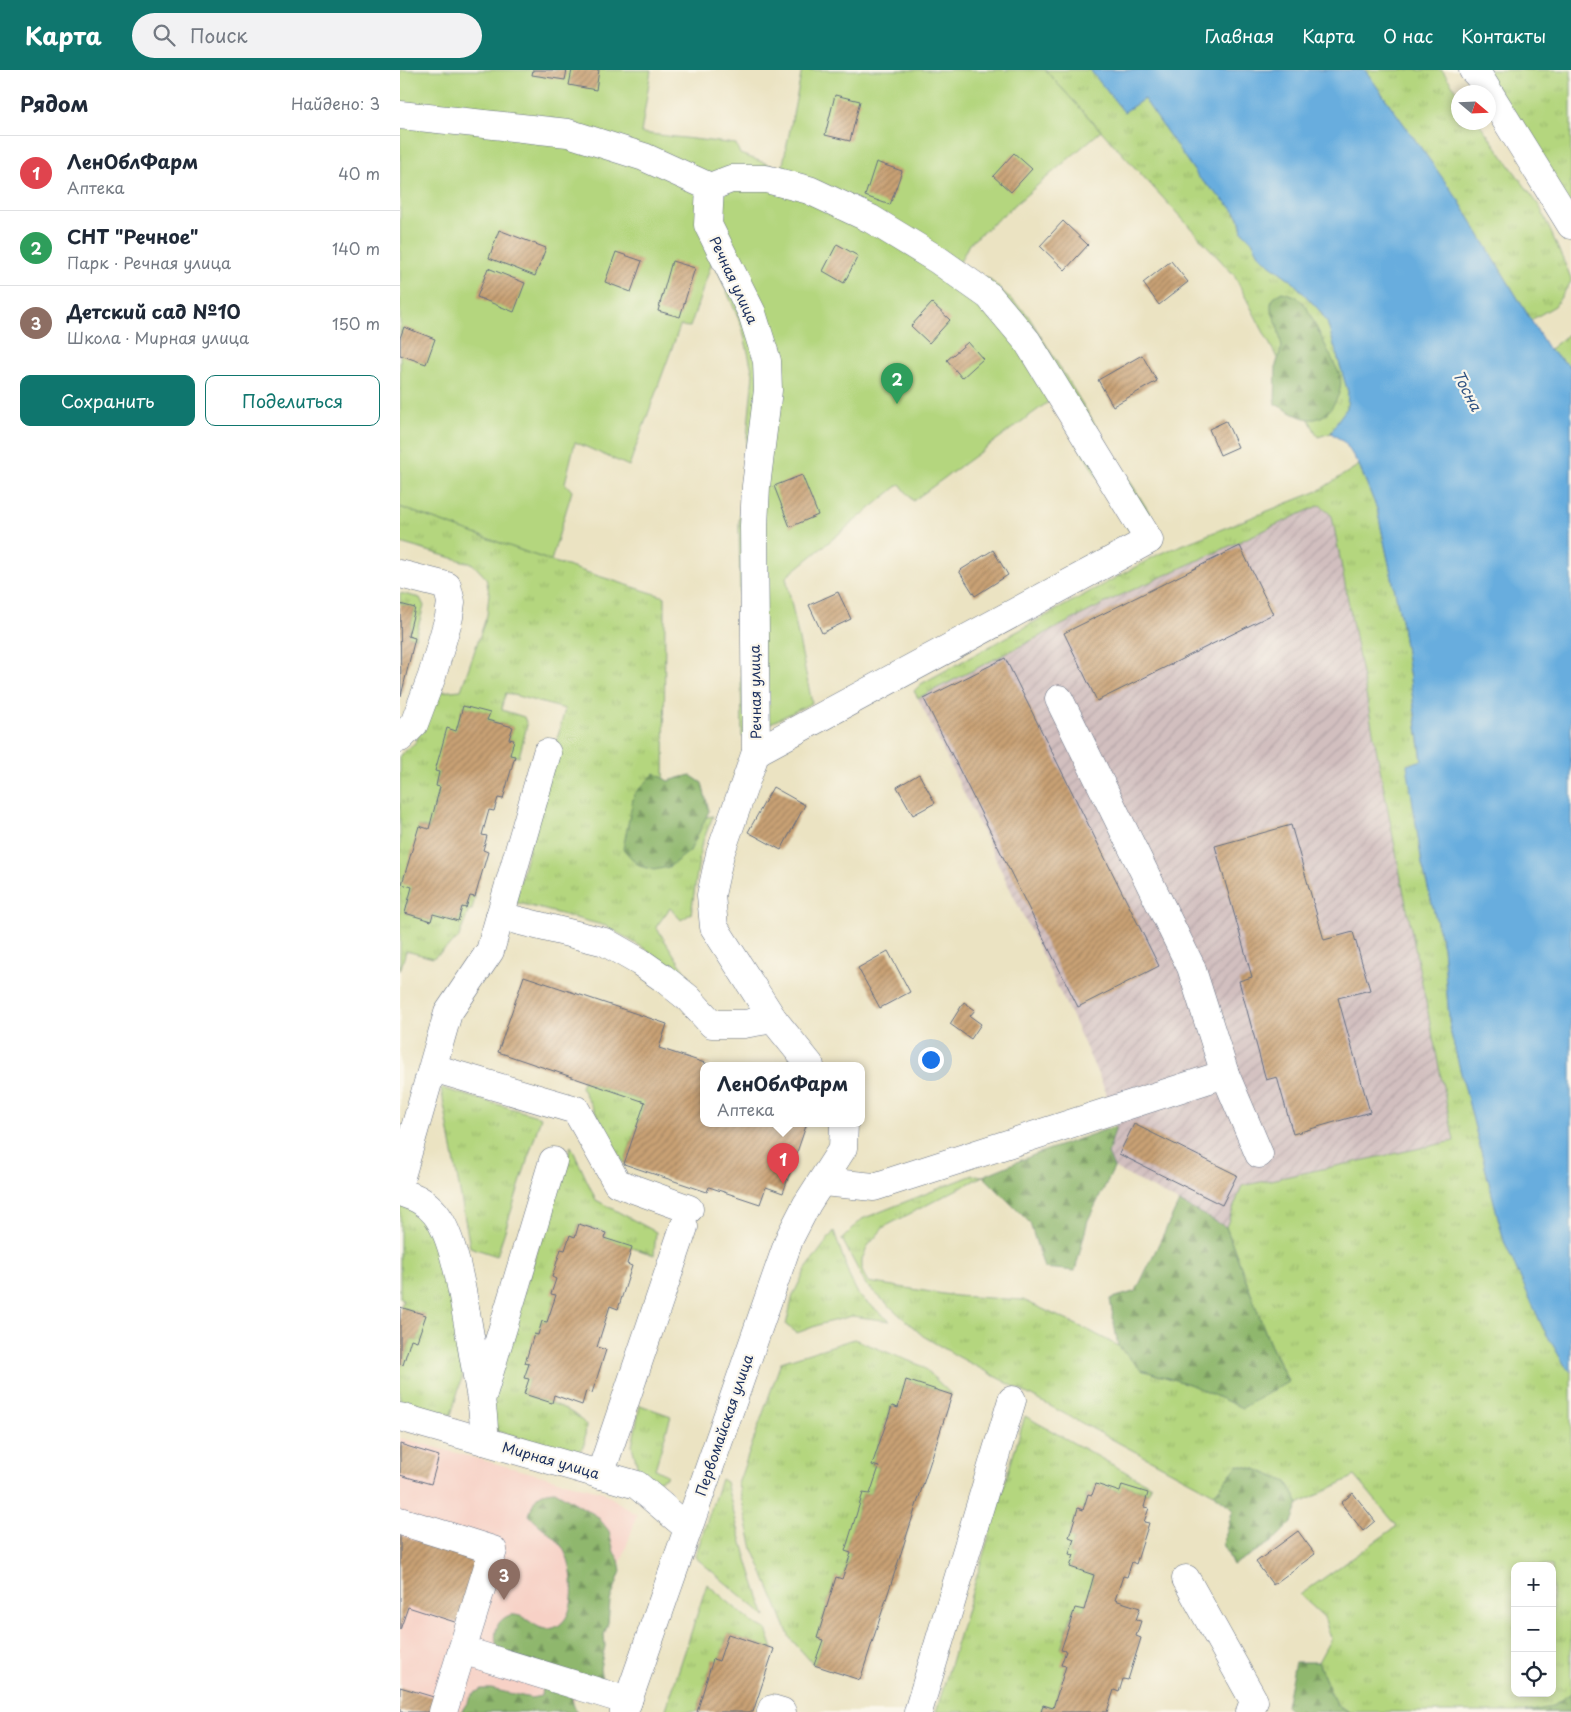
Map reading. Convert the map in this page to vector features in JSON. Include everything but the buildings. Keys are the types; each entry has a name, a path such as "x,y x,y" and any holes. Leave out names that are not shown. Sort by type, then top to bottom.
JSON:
{"street":[{"path":"1473,70 1478,75 1571,225"},
{"path":"400,115 568,133 644,157 710,187 731,179 766,179 809,190 871,219 938,260 989,296 1027,341 1149,540 756,752"},
{"name":"Речная улица","path":"710,187 708,225 752,313 767,361 768,390 756,486 754,526 756,752 720,854 711,895 714,927 773,1019 808,1062"},
{"path":"400,574 447,586 451,602 449,617 426,698 414,724 400,738"},
{"path":"1059,698 1191,967 1226,1074 1259,1154"},
{"path":"400,1180 448,1013 490,951 547,753"},
{"path":"500,916 604,942 640,962 663,978 688,998 712,1024 744,1024 773,1019"},
{"path":"433,1068 576,1110 617,1183 686,1218 600,1475"},
{"path":"823,1182 874,1187 1226,1074"},
{"name":"Первомайская улица","path":"626,1706 790,1237 807,1204 823,1182 844,1135"},
{"path":"481,1400 553,1161"},
{"path":"400,1192 419,1198 436,1214 447,1234 463,1298 481,1400 484,1441"},
{"path":"918,1712 1012,1400"},
{"name":"Мирная улица","path":"400,1417 637,1485 688,1528"},
{"path":"400,1521 493,1550 443,1712"},
{"path":"1186,1579 1254,1702 1250,1712"},
{"path":"462,1650 626,1706"},
{"path":"771,1712 772,1709 782,1712"}],"shaded area":[{"path":"1320,505 1332,516 1402,884 1454,1141 1242,1186 1226,1227 1114,1168 1108,1154 1116,1126 1108,1111 1106,1092 1072,1017 918,698 1117,597"},
{"path":"400,1438 603,1492 637,1515 570,1712 400,1712"}],"green space":[{"path":"400,70 651,70 641,133 736,144 740,154 782,169 802,70 1045,70 1101,131 969,244 958,266 989,279 1027,314 1152,517 1129,530 1051,400 913,501 900,484 786,577 812,703 742,737 739,523 753,374 742,327 713,259 690,327 680,326 629,466 575,442 565,483 572,491 551,561 400,507"},
{"path":"1045,70 1090,70 1124,112 1144,99 1199,178 1230,206 1239,218 1242,231 1252,241 1259,254 1291,280 1319,310 1327,322 1348,392 1347,408 1331,433 1318,437 1234,275"},
{"path":"1365,70 1442,70 1452,85 1451,130 1484,130 1540,207 1571,278 1571,282 1555,306 1531,320 1459,201"},
{"path":"1475,70 1571,70 1571,208 1496,100 1496,85 1485,85"},
{"path":"1282,292 1296,296 1306,306 1340,375 1340,389 1335,402 1322,417 1308,419 1300,417 1275,404 1276,365 1282,347 1277,324 1271,310 1271,303 1275,296"},
{"path":"1571,332 1571,367 1549,350"},
{"path":"1359,465 1377,509 1401,619 1422,761 1408,765 1422,864 1443,947 1450,1030 1504,1241 1543,1328 1564,1364 1571,1372 1571,1712 1350,1712 1336,1705 1318,1662 1331,1638 1324,1617 1300,1595 1397,1526 1355,1476 1299,1504 1287,1482 1255,1469 1238,1465 1214,1494 923,1336 866,1285 842,1239 862,1219 973,1175 983,1176 884,1227 868,1246 862,1259 862,1271 868,1282 956,1296 1023,1300 1118,1346 1142,1370 1189,1384 1288,1381 1269,1342 1226,1227 1242,1186 1454,1141 1402,884 1332,516 1320,505 1117,597 918,698 914,691 921,684 1159,554 1318,491"},
{"path":"400,507 551,561 665,597 664,810 689,820 713,816 701,846 691,914 681,920 670,908 656,927 693,984 692,988 647,950 606,926 515,902 565,709 506,693 502,710 524,717 527,725 519,757 510,755 509,739 513,727 487,720 489,713 463,706 456,731 448,729 436,786 440,787 429,829 419,826 412,887 405,913 431,921 433,914 458,921 462,907 466,908 470,896 475,897 472,910 469,910 458,939 433,958 406,951 400,971 400,755 415,743 439,692 461,690 487,615 489,593 486,578 473,564 400,543"},
{"path":"400,593 420,598 424,606 415,638 408,636 415,608 400,604"},
{"path":"655,773 668,781 690,775 702,783 709,811 690,851 669,867 654,870 639,866 623,849 634,794"},
{"path":"583,1081 645,1102 624,1164 581,1087"},
{"path":"441,1088 541,1117 497,1256 470,1247"},
{"path":"1116,1126 1108,1154 1114,1168 1088,1220 1075,1271 1044,1268 1030,1223 983,1176 1036,1154"},
{"path":"571,1146 596,1200 656,1232 654,1255 604,1238 606,1232 579,1224 575,1237 570,1236 552,1277 556,1279 556,1295 547,1322 542,1321 525,1377 529,1379 524,1394 566,1409 586,1425 584,1446 577,1454 497,1431 490,1410 494,1384"},
{"path":"1179,1202 1226,1227 1269,1342 1288,1382 1242,1408 1189,1384 1141,1370 1118,1346 1110,1299 1136,1291"},
{"path":"400,1205 427,1216 449,1264 463,1374 451,1415 400,1401 400,1364 403,1365 411,1339 417,1341 425,1315 401,1307 403,1299 400,1298"},
{"path":"834,1231 850,1278 859,1296 890,1321 852,1316 821,1324 797,1333 786,1325 793,1295 806,1269"},
{"path":"854,1339 922,1366 952,1395 907,1380 898,1408 891,1406 872,1465 879,1467 870,1494 863,1493 845,1551 851,1553 842,1579 836,1577 817,1638 823,1640 814,1665 790,1638 753,1549 738,1484 781,1362"},
{"path":"640,1405 671,1416 655,1469 668,1476 660,1480 650,1481 639,1472 632,1446"},
{"path":"1025,1416 1151,1486 1148,1493 1123,1485 1120,1492 1096,1484 1092,1495 1087,1494 1083,1510 1078,1509 1069,1537 1074,1539 1069,1554 1074,1555 1070,1567 1094,1575 1084,1610 1074,1608 1061,1649 1066,1651 1062,1665 1066,1666 1053,1708 1043,1705 1041,1712 936,1712"},
{"path":"1238,1465 1255,1469 1287,1482 1299,1504 1292,1522 1273,1541 1233,1565 1223,1544 1233,1509 1214,1494"},
{"path":"721,1479 726,1482 744,1550 766,1617 695,1557"},
{"path":"555,1491 597,1516 609,1531 614,1552 619,1560 621,1571 610,1601 608,1623 604,1635 605,1646 600,1668 602,1680 572,1690 573,1705 578,1712 461,1712 473,1694 481,1689 491,1689 531,1698 541,1696 542,1686 500,1652 496,1641 496,1634 499,1623 511,1615 520,1616 544,1629 549,1629 559,1625 566,1617 571,1606 572,1580 570,1567 562,1547 555,1538 529,1515 537,1497 543,1493"},
{"path":"707,1584 753,1623 766,1629 773,1649 728,1634 719,1661 713,1660 697,1712 665,1712"},
{"path":"1295,1662 1318,1662 1336,1705 1350,1712 1292,1712 1286,1706"},
{"path":"1571,1693 1571,1712 1525,1712 1552,1707"}],"water":[{"name":"Тосна","path":"1090,70 1365,70 1459,201 1549,350 1571,367 1571,1372 1564,1364 1543,1328 1504,1241 1450,1030 1443,947 1422,864 1407,765 1422,760 1401,619 1377,509 1359,465 1345,443 1331,433 1347,408 1348,392 1327,322 1319,310 1291,280 1259,254 1252,241 1242,231 1239,217 1230,206 1199,178 1144,99 1124,112"}],"place":[{"name":"СНТ \"Речное\"","path":"897,404"},
{"name":"ЛенОблФарм","path":"783,1184"},
{"name":"Детский сад №10","path":"504,1600"}]}
